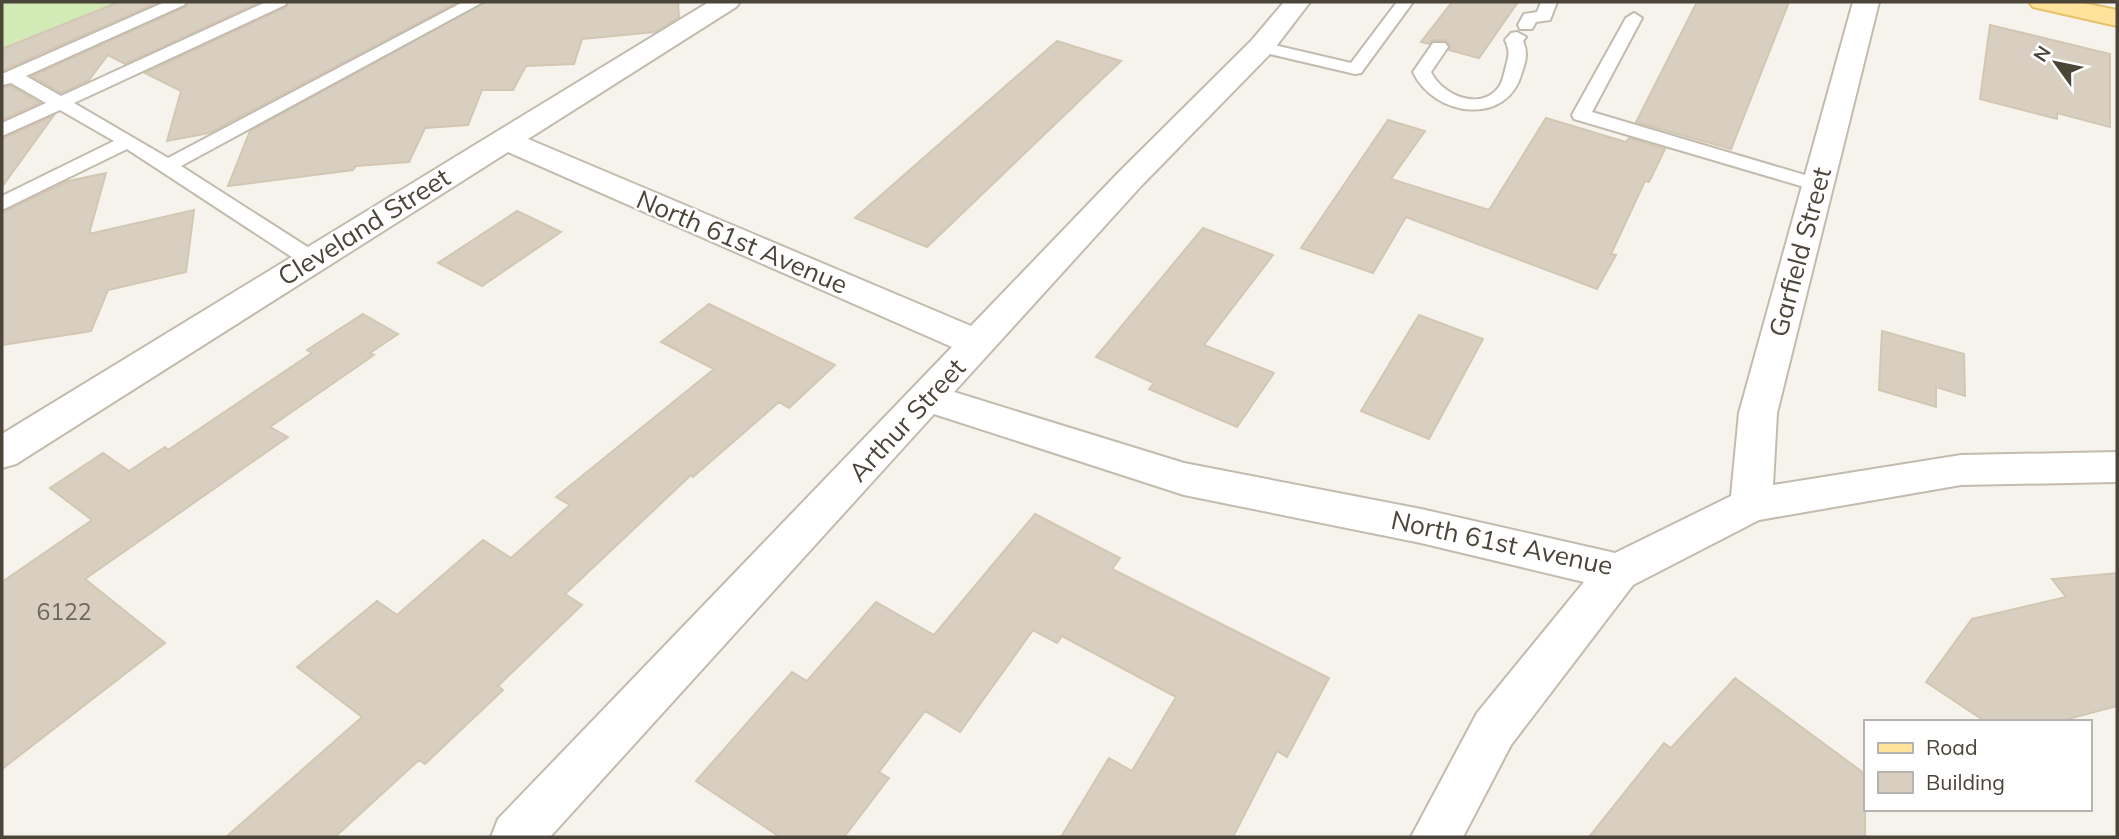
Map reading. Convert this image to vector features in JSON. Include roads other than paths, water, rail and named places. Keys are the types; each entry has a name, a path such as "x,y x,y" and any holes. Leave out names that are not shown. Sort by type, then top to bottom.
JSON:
{"main road":[{"path":"2042,2 2117,18"}],"street":[{"name":"Cleveland Street","path":"2,453 727,2"},
{"name":"Arthur Street","path":"516,837 979,344 1131,178 1261,47 1297,2"},
{"name":"Garfield Street","path":"1751,505 1758,413 1866,2"},
{"name":"North 61st Avenue","path":"505,140 979,344"},
{"name":"North 61st Avenue","path":"928,398 1184,479 1421,526 1618,572 1751,505 1961,470 2117,467"},
{"path":"1436,837 1494,729 1618,572"}],"lane":[{"path":"7,78 178,2"},
{"path":"2,130 279,2"},
{"path":"167,166 475,2"},
{"path":"1261,47 1355,69 1405,2"},
{"path":"1439,47 1422,72 1426,85 1438,94 1462,103 1487,104 1506,89 1520,38 1530,18 1544,23"},
{"path":"1634,18 1581,115 1818,185"},
{"path":"1520,38 1544,23"},
{"path":"7,78 60,103 128,141 312,260"},
{"path":"2,204 128,141"}]}
